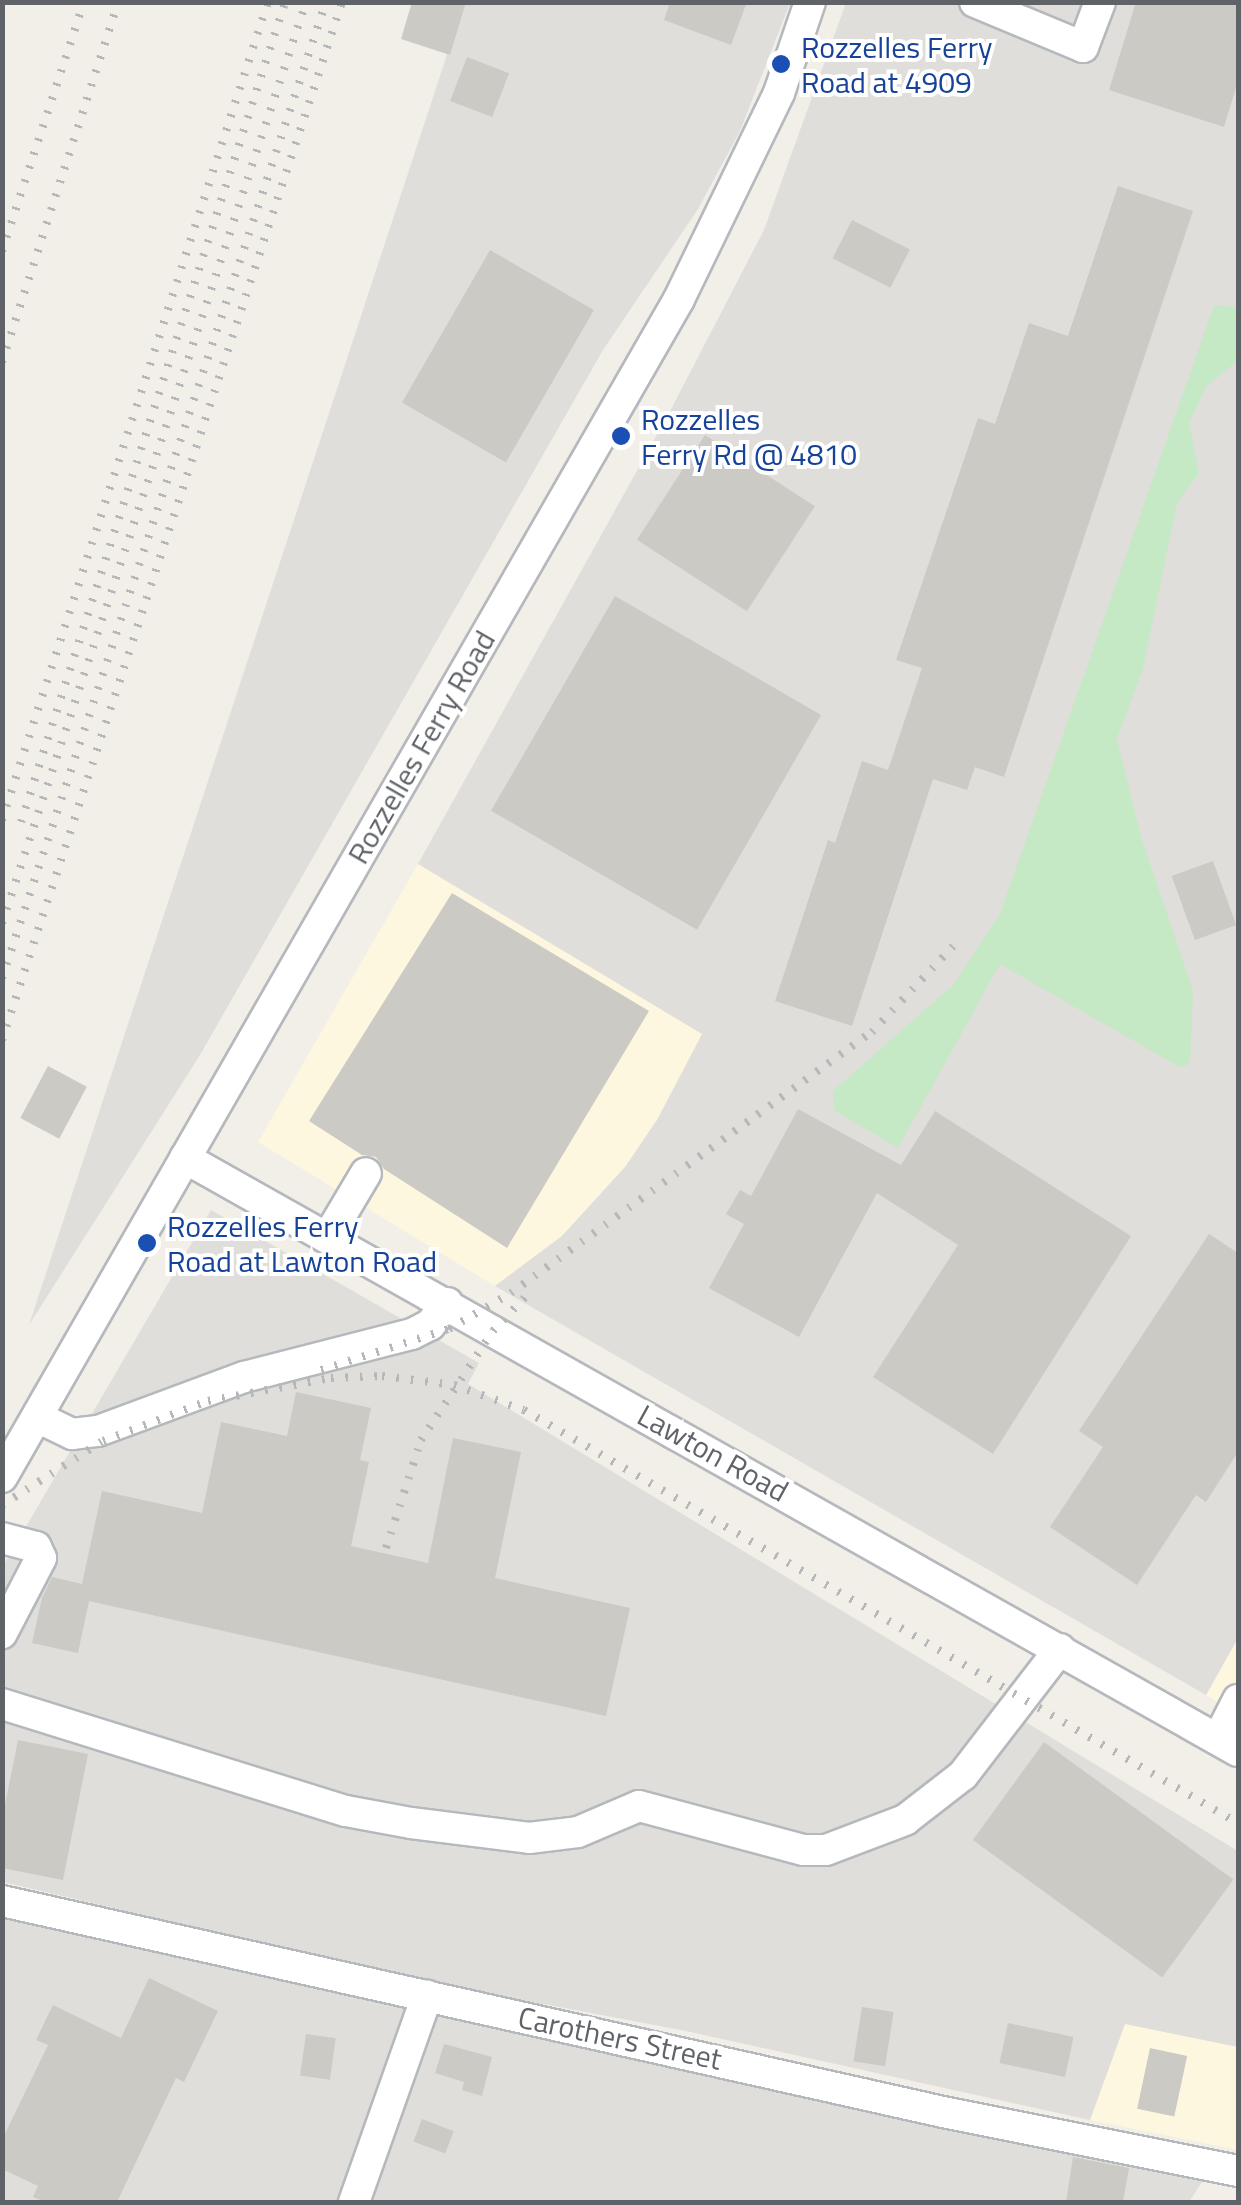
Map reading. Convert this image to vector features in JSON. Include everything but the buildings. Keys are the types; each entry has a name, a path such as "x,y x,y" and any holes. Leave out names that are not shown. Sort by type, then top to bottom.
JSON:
{"street":[{"name":"Rozzelles Ferry Road","path":"2,1477 680,299 779,93 810,2"},
{"path":"975,2 1083,47 1100,2"},
{"name":"Lawton Road","path":"185,1158 1228,1745"},
{"path":"328,1237 366,1173"},
{"path":"37,1417 72,1434 98,1431 244,1377 412,1334 430,1325 447,1303"},
{"path":"2,1538 36,1547 41,1558 2,1633"},
{"path":"2,1704 346,1811 411,1823 529,1838 578,1832 638,1806 803,1850 826,1850 905,1820 962,1775 1060,1648"},
{"path":"1228,1745 1238,1700"},
{"name":"Carothers Street","path":"2,1900 943,2112 1238,2171"},
{"path":"354,2202 427,1996"}],"shaded area":[{"path":"464,3 790,3 740,131 698,209 603,350 200,1055 29,1325"},
{"path":"846,3 1238,3 1238,1638 1206,1695 495,1286 562,1236 625,1167 657,1120 702,1034 418,864 668,415 764,230"},
{"path":"418,864 703,1034 657,1120 625,1167 562,1236 495,1286 258,1142"},
{"path":"211,1210 479,1363 468,1384 1238,1851 1238,2047 1125,2024 1090,2120 686,2031 433,1983 3,1882 3,1566"},
{"path":"1238,1638 1238,1714 1206,1695"},
{"path":"3,1912 1204,2179 1189,2202 3,2202"},
{"path":"1125,2024 1238,2047 1238,2150 1090,2120"}],"green space":[{"path":"1214,305 1238,307 1238,360 1206,387 1189,423 1199,473 1177,503 1143,669 1117,739 1141,837 1193,991 1190,1063 1181,1068 1000,964 898,1148 834,1110 833,1091 954,984 1000,914"}],"railway":[{"path":"2,251 84,2"},
{"path":"2,362 118,2"},
{"path":"2,820 268,2"},
{"path":"21,822 285,2"},
{"path":"2,923 306,2"},
{"path":"2,978 326,2"},
{"path":"2,1040 342,2"},
{"path":"321,1370 449,1329 511,1293 872,1032 960,939"},
{"path":"386,1548 421,1440 493,1331 531,1291"},
{"path":"2,1505 103,1441 208,1401 331,1378 382,1376 454,1385 524,1410 1238,1823"}],"place":[{"name":"Rozzelles Ferry Road at 4909","path":"781,64"},
{"name":"Rozzelles Ferry Rd @ 4810","path":"621,436"},
{"name":"Rozzelles Ferry Road at Lawton Road","path":"147,1243"}]}
